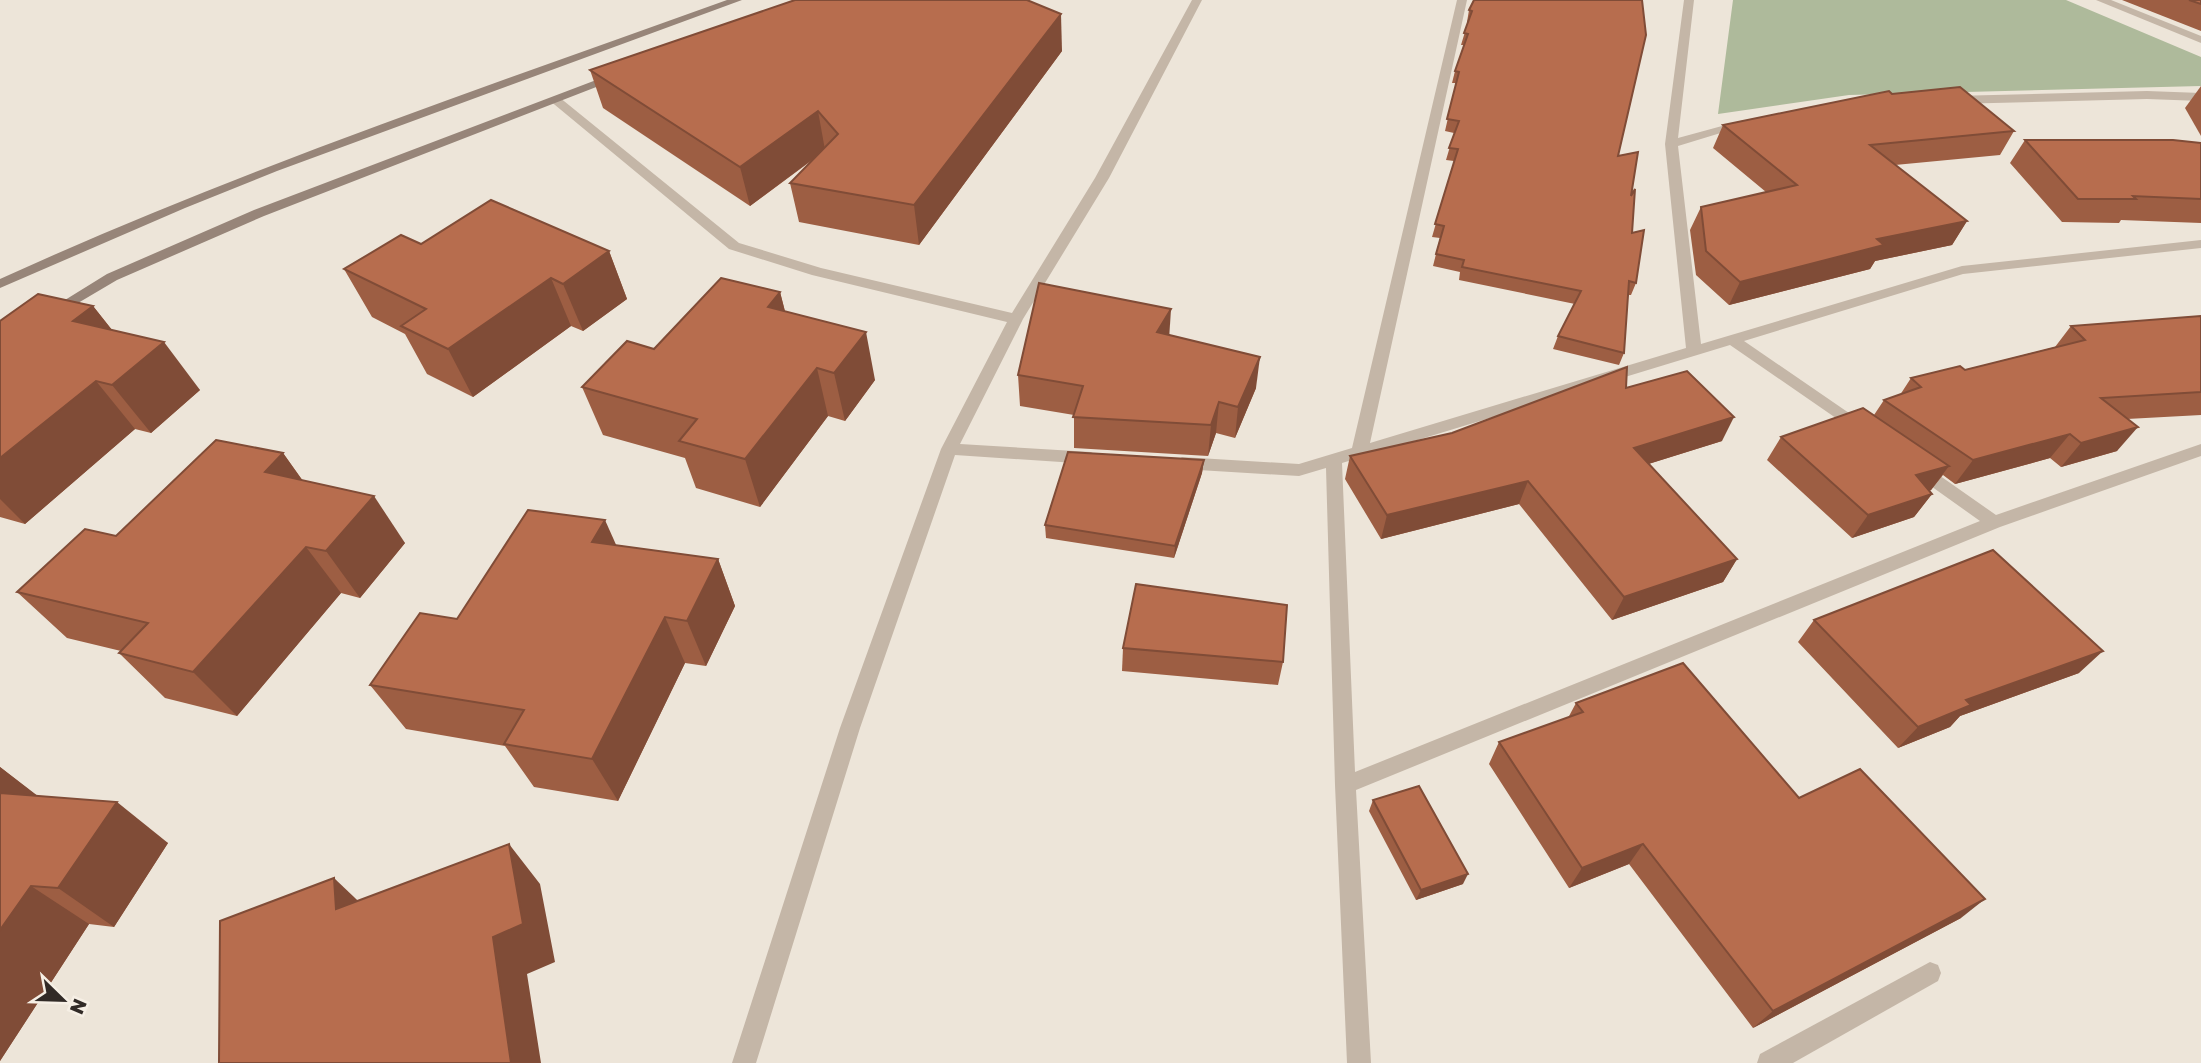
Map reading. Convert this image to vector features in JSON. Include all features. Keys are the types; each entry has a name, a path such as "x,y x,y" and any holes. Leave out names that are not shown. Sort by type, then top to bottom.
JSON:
{"main road":[{"path":"0,284 86,243 185,201 737,0"},
{"path":"34,323 112,276 259,213 633,70"}],"street":[{"path":"744,1063 850,728 949,449 1016,319 1102,178 1197,0"},
{"path":"1360,451 1462,0"},
{"path":"1689,0 1671,144 1694,350"},
{"path":"2101,0 2201,40"},
{"path":"1942,100 2147,95 2201,97"},
{"path":"555,100 734,246 817,272 1016,319"},
{"path":"1671,144 1763,121"},
{"path":"1164,462 1299,470 1962,270 2201,244"},
{"path":"1731,339 1868,434"},
{"path":"949,449 1110,459"},
{"path":"1345,785 1994,522 2201,450"},
{"path":"1903,458 1994,522"},
{"path":"1334,459 1345,785 1359,1063"},
{"path":"1769,1063 1930,973"}],"green space":[{"path":"1733,0 2066,0 2201,57 2201,86 1849,95 1718,114"}],"building":[{"path":"795,0 1027,0 1061,14 914,205 790,183 838,134 818,111 740,167 590,70"},
{"path":"1474,0 1642,0 1646,35 1618,156 1638,152 1631,196 1635,189 1632,233 1644,230 1636,283 1629,281 1624,353 1558,336 1581,291 1462,267 1464,260 1436,254 1444,226 1435,224 1458,149 1449,148 1459,121 1447,119 1459,72 1455,71 1468,34 1464,33"},
{"path":"1960,87 2014,131 1870,145 1967,221 1877,239 1884,245 1740,282 1706,251 1701,207 1797,185 1723,125 1889,91 1892,94"},
{"path":"2025,140 2173,140 2201,143 2201,199 2133,196 2136,199 2078,199"},
{"path":"491,200 609,251 563,284 551,278 448,349 401,326 426,309 344,269 401,235 421,244"},
{"path":"721,278 780,292 768,307 866,332 834,373 817,368 745,459 679,441 697,419 582,387 627,341 654,349"},
{"path":"1039,283 1171,309 1157,332 1260,357 1238,407 1219,402 1211,425 1073,417 1083,386 1018,375"},
{"path":"38,294 93,306 73,321 164,342 112,385 96,381 0,458 0,321"},
{"path":"2201,316 2201,392 2101,398 2138,427 2081,443 2070,434 1973,460 1884,400 1921,387 1911,378 1960,366 1965,370 2085,340 2071,326"},
{"path":"1627,367 1626,388 1687,371 1734,417 1634,448 1737,559 1624,597 1528,481 1387,515 1350,456 1452,433"},
{"path":"1863,408 1949,466 1916,475 1932,494 1868,515 1781,437"},
{"path":"216,440 283,453 265,472 374,496 326,551 306,547 193,672 119,653 148,623 17,592 85,529 116,536"},
{"path":"1068,452 1204,460 1175,546 1045,525"},
{"path":"528,510 605,520 592,542 718,559 687,621 665,617 592,759 504,744 524,710 370,685 420,613 457,619"},
{"path":"1993,550 2103,651 1966,700 1971,705 1918,727 1814,620"},
{"path":"1136,584 1287,605 1283,662 1123,648"},
{"path":"1683,663 1799,798 1860,769 1985,899 1773,1011 1643,844 1582,868 1499,742 1583,712 1576,703"},
{"path":"1419,786 1468,874 1421,890 1373,800"},
{"path":"0,793 117,802 58,888 31,886 0,930"},
{"path":"509,844 523,924 493,937 511,1063 219,1063 220,921 334,878 336,909"}]}
